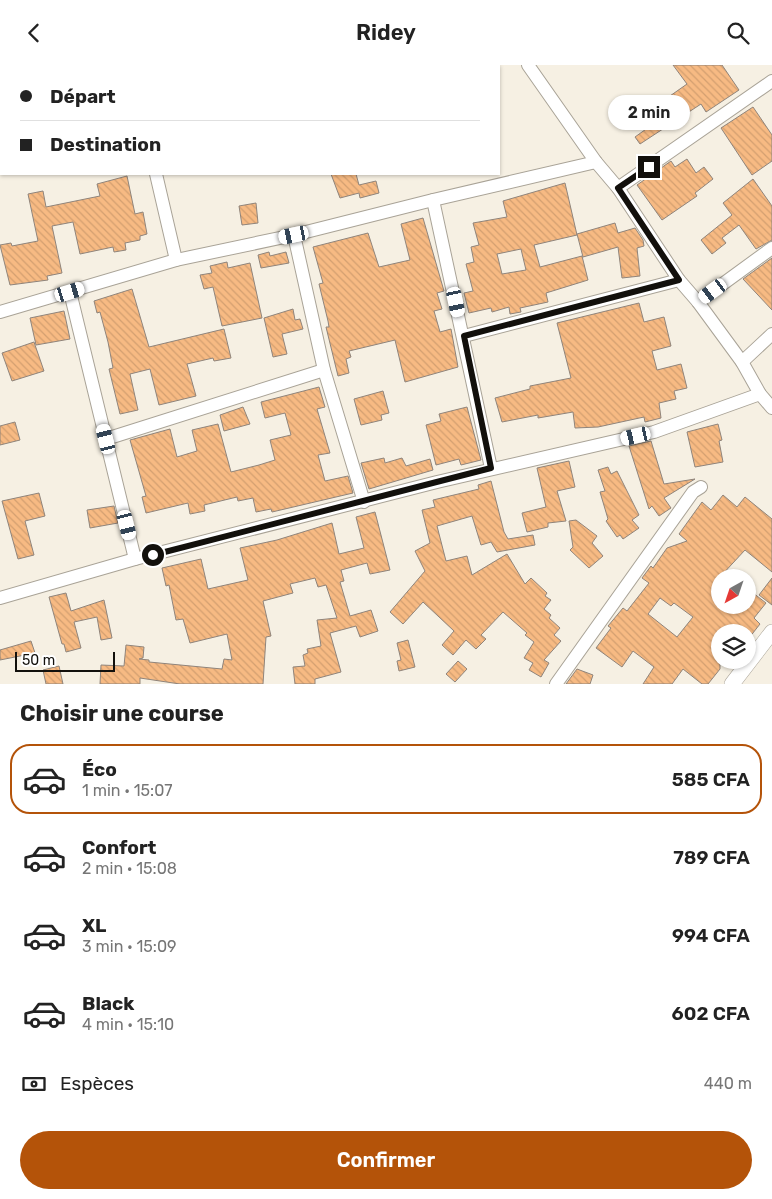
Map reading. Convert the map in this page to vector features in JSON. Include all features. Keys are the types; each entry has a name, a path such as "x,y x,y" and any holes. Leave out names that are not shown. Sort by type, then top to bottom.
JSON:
{"street":[{"path":"535,67 596,162 618,188 679,280 698,302 742,363 760,394 772,408"},
{"path":"618,188 772,81"},
{"path":"1,310 70,292 176,260 294,235 434,199 596,162"},
{"path":"156,175 176,260"},
{"path":"434,199 491,468"},
{"path":"294,235 324,370 364,502"},
{"path":"698,302 772,248"},
{"path":"464,336 679,280"},
{"path":"70,292 135,559"},
{"path":"742,363 772,334"},
{"path":"106,439 324,370"},
{"path":"0,598 135,559 491,468 654,432 760,394"},
{"path":"556,684 693,492 701,487"},
{"path":"732,684 772,632"}],"building":[{"path":"673,65 722,65 739,90 706,112 701,104 640,144 635,137 667,114 660,103 687,84"},
{"path":"753,107 772,135 772,161 752,175 721,128"},
{"path":"687,159 696,173 704,167 713,179 695,193 697,196 662,220 637,185 671,161 675,167"},
{"path":"331,175 356,175 359,185 376,181 379,193 360,198 359,193 340,198"},
{"path":"127,176 135,214 143,212 147,234 140,236 140,240 125,243 126,250 114,252 113,247 80,254 73,222 52,226 62,273 47,276 48,280 10,285 0,245 11,243 12,246 38,241 28,194 43,191 46,207 100,196 97,184"},
{"path":"753,179 772,206 772,240 756,249 739,225 722,238 726,243 712,254 701,240 732,215 723,203"},
{"path":"565,183 577,235 534,245 540,267 582,256 588,280 546,293 548,302 520,308 521,312 510,314 509,307 492,312 491,308 469,313 464,293 473,291 466,264 474,262 471,247 479,245 473,223 507,217 503,201","holes":["521,249 526,270 502,274 497,254"]},
{"path":"256,203 258,223 242,225 239,206"},
{"path":"423,218 444,291 437,293 442,309 434,311 440,332 451,329 458,367 405,382 395,340 349,351 351,357 346,359 349,373 338,376 326,327 329,327 319,284 323,283 313,247 368,233 379,267 410,260 401,224"},
{"path":"615,223 618,233 635,228 643,240 644,246 637,248 640,276 622,278 618,247 583,257 577,234"},
{"path":"269,252 270,256 286,252 289,263 261,268 258,255"},
{"path":"772,258 772,310 743,279"},
{"path":"227,262 228,268 250,263 262,318 222,326 213,287 204,289 200,275 212,273 210,266"},
{"path":"132,289 149,347 224,329 231,358 214,361 213,358 187,364 196,396 159,405 150,369 130,374 138,410 120,414 109,369 113,368 108,342 100,312 97,313 94,301"},
{"path":"639,303 644,322 664,317 671,346 652,351 657,370 681,364 687,388 674,391 676,399 659,403 661,418 645,422 644,417 598,427 575,428 573,412 538,418 538,415 502,422 495,398 530,389 530,386 571,378 557,323"},
{"path":"293,309 295,320 300,319 303,329 282,334 287,354 273,357 264,318"},
{"path":"64,311 70,339 36,345 30,318"},
{"path":"34,342 44,371 12,381 2,353"},
{"path":"319,387 325,407 317,409 330,453 318,455 325,481 348,476 353,493 272,512 271,509 256,512 253,498 238,501 237,497 204,505 205,511 190,514 188,503 146,513 142,497 146,496 130,440 170,429 177,457 197,451 192,430 218,424 231,472 259,465 275,460 270,440 291,435 285,413 265,418 261,402"},
{"path":"383,391 389,413 381,415 382,420 361,425 354,399"},
{"path":"243,407 250,424 224,431 220,415"},
{"path":"467,407 481,460 461,465 459,459 436,465 426,425 441,421 439,414"},
{"path":"15,422 20,440 0,445 0,426"},
{"path":"718,424 722,440 719,441 723,462 695,467 687,432"},
{"path":"651,441 664,484 695,479 664,498 671,508 659,516 652,506 649,509 629,446"},
{"path":"384,458 385,463 402,458 406,466 430,459 433,470 369,489 361,463"},
{"path":"569,461 575,487 557,491 566,521 548,523 548,527 527,532 522,513 546,507 537,468"},
{"path":"608,467 611,474 617,471 639,515 632,520 639,528 623,539 620,535 617,537 606,521 608,519 600,492 605,491 598,470"},
{"path":"491,481 504,532 508,539 533,535 535,545 497,552 491,542 481,545 472,516 437,526 446,561 467,556 472,575 507,554 525,584 531,578 547,593 545,596 551,600 544,609 551,615 549,618 560,628 554,635 561,641 544,660 549,663 541,677 529,670 533,663 524,658 534,642 525,635 527,633 503,612 481,635 486,639 476,649 466,640 453,655 442,645 454,631 423,602 403,624 390,612 425,571 415,551 430,543 422,510 435,507 433,500 479,489 478,485"},
{"path":"39,493 45,516 25,521 34,555 18,559 2,501"},
{"path":"723,495 737,507 745,497 772,519 772,572 745,550 727,569 711,569 711,614 756,614 756,595 766,603 754,618 760,624 756,629 756,624 711,624 711,669 720,669 708,684 702,684 683,669 672,684 643,684 654,667 633,651 622,667 596,648 611,628 608,626 623,608 627,611 649,583 642,578 651,566 653,568 667,548 687,541 679,534 702,502 711,510","holes":["660,598 671,606 674,603 693,617 677,637 648,614"]},
{"path":"114,506 118,523 90,528 87,510"},
{"path":"375,512 390,570 370,574 367,563 341,570 344,581 340,582 350,616 371,610 378,631 360,637 356,626 330,633 341,672 315,679 315,684 295,684 293,667 305,666 303,655 308,653 307,649 321,646 317,620 337,618 326,585 318,587 315,578 290,584 293,593 263,601 271,636 266,637 263,684 180,684 140,678 140,684 100,684 101,665 124,666 126,645 144,647 143,658 139,659 149,660 149,662 222,669 224,659 232,660 227,634 190,643 183,619 176,620 169,585 166,586 162,568 201,559 208,589 248,580 240,548 277,540 332,523 339,554 364,548 356,517"},
{"path":"576,520 597,536 592,543 603,556 589,568 570,550 573,547 569,521"},
{"path":"772,578 772,605 759,595"},
{"path":"66,593 71,611 104,600 112,638 101,640 97,617 74,622 81,648 66,652 49,597"},
{"path":"408,640 415,667 399,671 397,661 401,660 397,643"},
{"path":"31,641 35,653 0,660 0,650"},
{"path":"458,661 467,669 455,682 446,674"},
{"path":"59,666 63,684 46,684 43,670"},
{"path":"577,669 593,675 590,684 566,684"}],"route":[{"path":"153,555 491,468 464,336 679,280 618,188 649,167"}]}
